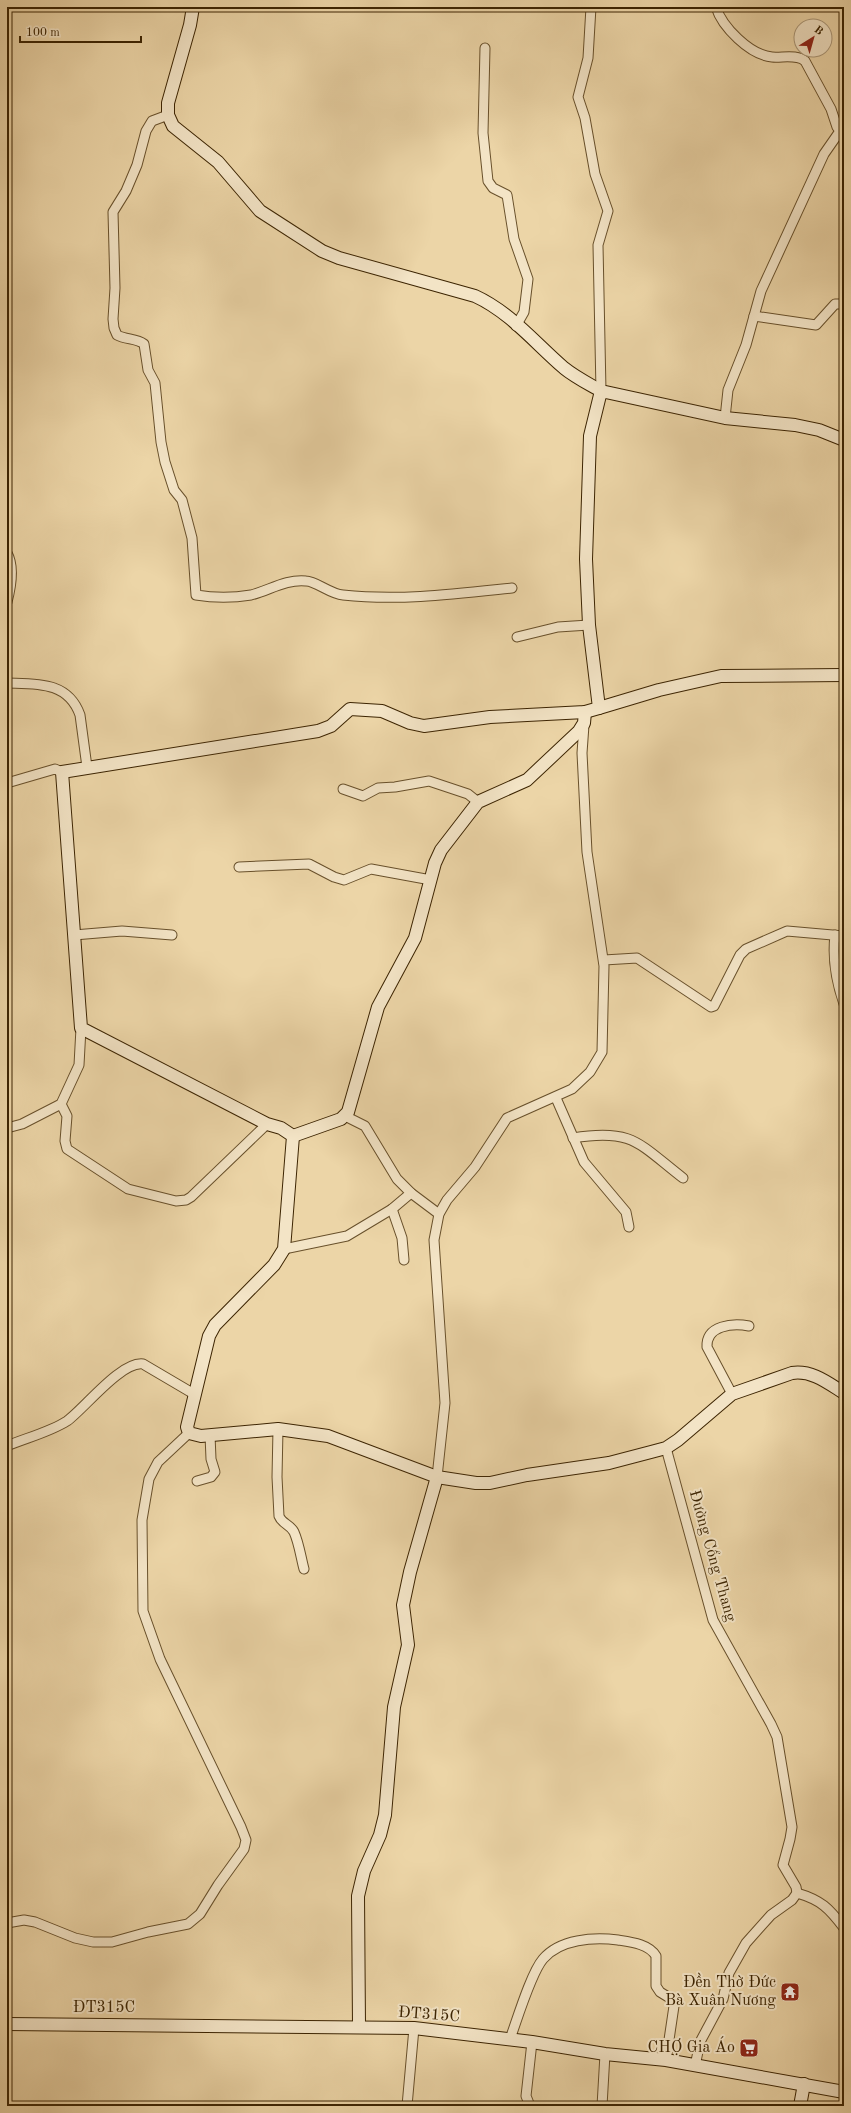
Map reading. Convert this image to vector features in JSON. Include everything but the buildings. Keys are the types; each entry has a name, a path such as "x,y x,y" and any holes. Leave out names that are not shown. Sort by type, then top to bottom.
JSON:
{"street":[{"path":"193,7 190,25 168,103 168,115 173,126 218,162 260,211 306,242 339,258 475,296 498,308 516,326 566,369 601,391 725,418 795,425 819,430 844,440"},
{"path":"591,7 588,58 578,97 585,118 595,174 608,211 598,245 601,391 590,436 586,559 589,625 599,708"},
{"path":"716,7 722,22 755,52 772,57 798,57 805,61 831,108 842,133 822,158 761,292 746,345 729,385 725,418"},
{"path":"485,48 483,133 488,181 493,188 507,195 514,239 528,279 524,312 516,326"},
{"path":"168,115 154,119 146,131 137,165 126,191 113,212 115,288 113,319 114,328 117,335 131,340 137,340 144,344 148,370 155,383 161,442 165,462 174,490 182,500 192,538 196,595 225,598 251,594 289,582 308,581 322,589 341,595 406,599 512,588"},
{"path":"754,316 816,325 835,304 844,304"},
{"path":"7,553 11,563 11,582 7,602"},
{"path":"517,637 558,627 589,625"},
{"path":"293,1136 337,1121 345,1116 350,1107 378,1007 415,938 435,863 441,850 478,802 527,780 585,718 599,708 659,690 721,676 844,675"},
{"path":"7,683 52,686 69,698 78,708 80,715 87,767"},
{"path":"7,783 55,769 62,772 318,731 331,726 350,709 382,711 410,723 424,726 490,717 585,718"},
{"path":"358,2026 358,1896 364,1871 380,1835 385,1815 394,1707 408,1645 403,1605 410,1572 437,1477 445,1403 434,1240 439,1214 447,1200 475,1167 507,1118 556,1098 572,1089 584,1079 602,1052 604,960 587,852 582,753 585,718"},
{"path":"7,1128 22,1124 60,1104 79,1065 81,1028 62,772"},
{"path":"343,789 362,796 378,788 395,787 429,781 468,794 478,802"},
{"path":"239,867 309,864 334,877 344,880 371,869 431,880"},
{"path":"74,935 122,931 172,935"},
{"path":"604,960 637,958 711,1007 714,1006 740,955 746,949 787,931 839,936 834,963 837,984 844,1004"},
{"path":"81,1028 267,1124 281,1128 293,1136"},
{"path":"556,1098 588,1168 626,1212 629,1227"},
{"path":"60,1104 67,1116 65,1141 67,1149 128,1189 176,1201 186,1200 190,1197 267,1124"},
{"path":"345,1116 364,1126 390,1171 411,1193 439,1214"},
{"path":"573,1138 600,1134 626,1136 635,1140 683,1178"},
{"path":"189,1433 187,1427 205,1348 215,1325 274,1265 284,1249 293,1136"},
{"path":"284,1249 347,1236 392,1209 411,1193"},
{"path":"392,1209 402,1238 404,1260"},
{"path":"732,1394 706,1347 706,1342 708,1337 714,1331 727,1325 749,1326"},
{"path":"7,1446 68,1420 105,1384 137,1364 143,1364 194,1394"},
{"path":"189,1433 196,1435 210,1435 278,1430 328,1436 437,1477 476,1483 490,1483 527,1475 609,1463 666,1448 678,1440 732,1394 799,1372 816,1376 844,1393"},
{"path":"278,1430 277,1477 279,1516 281,1522 290,1527 294,1533 304,1569"},
{"path":"7,1923 24,1920 35,1922 75,1938 93,1942 112,1942 148,1932 188,1924 200,1914 218,1885 244,1849 246,1840 241,1827 160,1659 143,1611 142,1520 149,1479 158,1462 189,1433"},
{"path":"197,1481 211,1477 215,1472 211,1460 210,1435"},
{"name":"Đường Cổng Thang","path":"666,1448 712,1620 777,1737 792,1827 783,1865 796,1887 797,1893"},
{"path":"694,2066 700,2042 723,1998 729,1973 746,1943 771,1915 792,1900 797,1893 820,1901 832,1912 844,1928"},
{"path":"510,2039 542,1960 555,1949 591,1939 634,1942 654,1952 656,1956 656,1986 660,1992 673,2000 674,2006 666,2060"},
{"name":"ĐT315C","path":"7,2024 358,2026 414,2028 510,2039 605,2054 666,2060 844,2092"},
{"path":"407,2106 414,2028"},
{"path":"530,2106 526,2096 532,2042"},
{"path":"602,2106 605,2054"},
{"path":"800,2106 804,2084"}],"place":[{"name":"Đền Thờ Đức Bà Xuân Nương","path":"790,1992"},
{"name":"CHỢ Gia Áo","path":"749,2048"}]}
